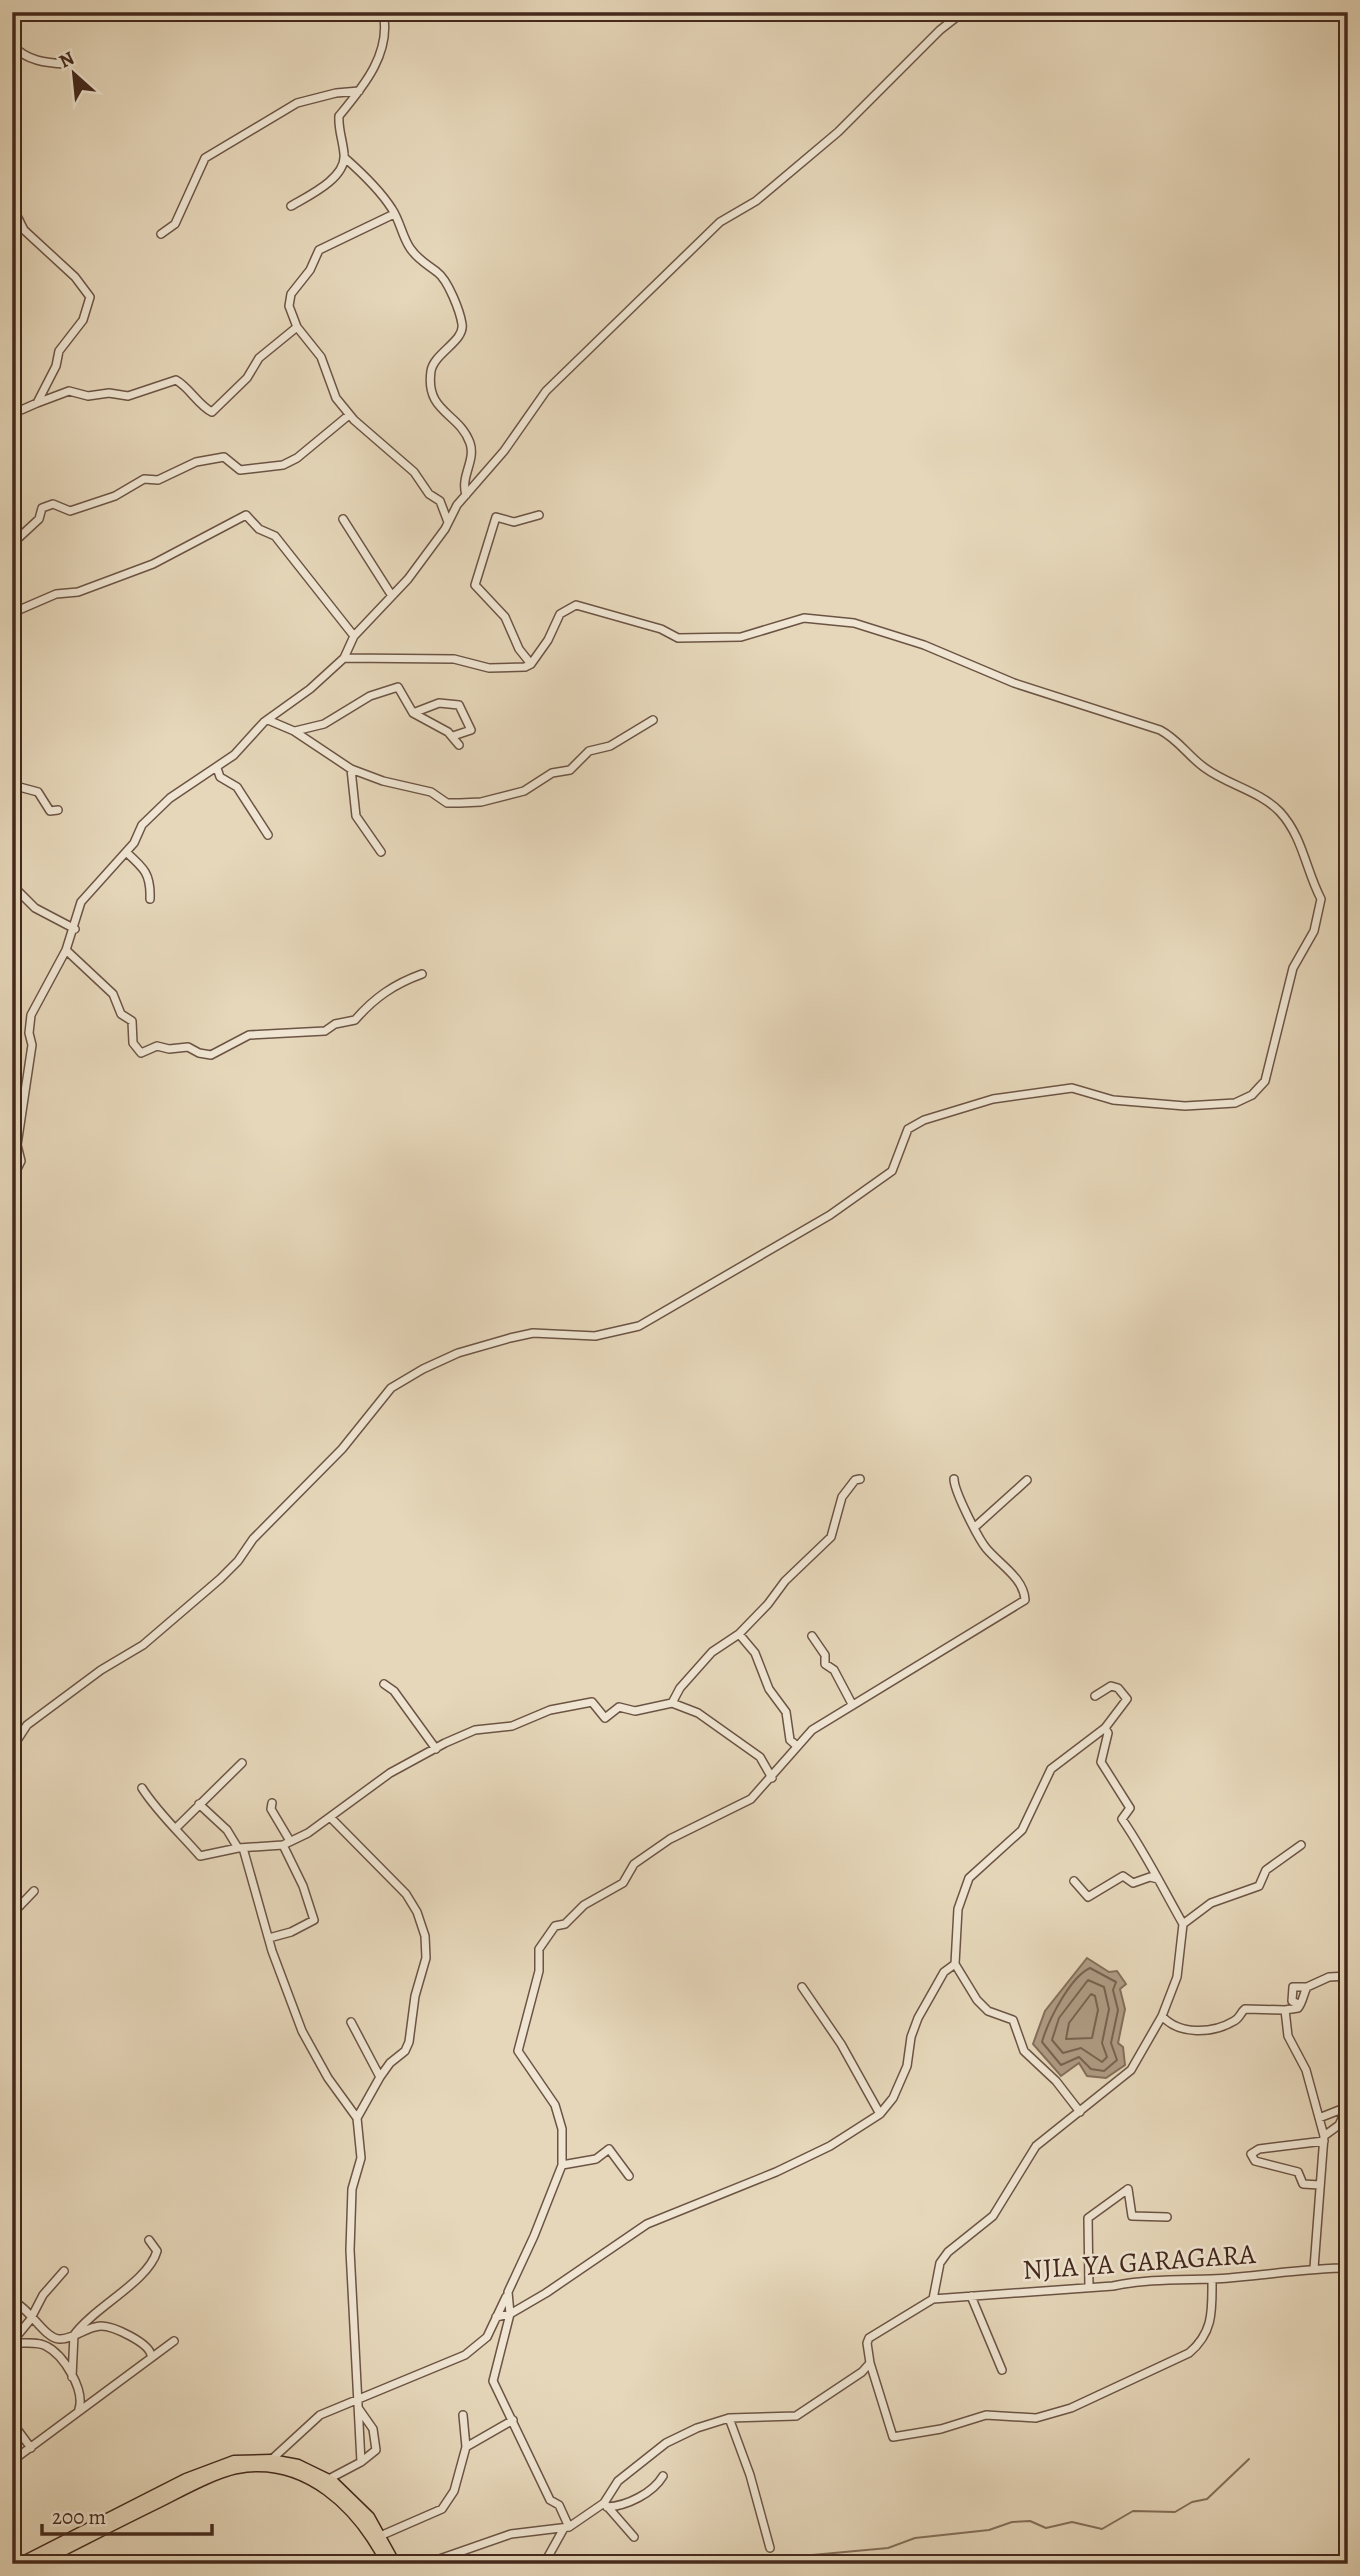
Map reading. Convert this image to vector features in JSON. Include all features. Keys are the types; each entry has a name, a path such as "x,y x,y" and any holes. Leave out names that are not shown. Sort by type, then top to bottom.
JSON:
{"main road":[{"path":"19,2564 186,2479 234,2461 271,2460 298,2465 355,2501 380,2536 395,2564"},
{"path":"36,2564 192,2486 238,2468 272,2468 325,2482 362,2520 385,2559"}],"street":[{"path":"291,206 323,187 337,173 345,158 339,116 359,91 379,55 383,12"},
{"path":"12,1179 21,1161 17,1145 32,1045 29,1033 31,1015 66,950 75,929 75,914 81,902 126,852 142,825 170,798 234,755 268,720 310,689 344,658 354,636 392,596 547,391 720,222 756,201 838,132 940,30 963,12"},
{"path":"12,45 20,54 41,63 66,64"},
{"path":"161,234 175,224 205,158 297,103 336,93 359,91"},
{"path":"345,158 370,181 394,214 416,257 447,282 463,325 461,334 434,361 431,390 441,411 461,427 470,443 472,454 464,481 466,495"},
{"path":"12,206 24,230 75,277 90,297 83,320 59,351 56,366 37,403"},
{"path":"394,214 319,250 289,299 297,327 321,357 331,389 349,415 414,472 429,494 440,501 448,522"},
{"path":"12,414 69,391 94,397 109,393 128,396 176,380 186,386 205,408 212,412 247,379 259,358 297,327"},
{"path":"12,544 38,519 42,508 53,504 70,511 116,496 144,480 162,479 196,462 224,457 240,470 283,465 297,458 349,415"},
{"path":"12,613 56,594 78,592 153,564 246,515 259,529 275,536 354,636"},
{"path":"531,664 519,649 505,617 475,585 496,517 514,522 539,515"},
{"path":"343,519 392,596"},
{"path":"12,537 22,536"},
{"path":"12,1748 27,1725 101,1671 144,1645 220,1579 239,1561 253,1539 342,1449 391,1388 423,1368 458,1353 533,1333 595,1336 639,1326 830,1215 892,1171 908,1129 924,1120 993,1099 1072,1088 1113,1100 1185,1106 1235,1103 1252,1095 1265,1081 1293,968 1314,931 1321,899 1311,880 1303,848 1280,812 1206,769 1177,739 1160,730 1014,683 924,645 854,623 804,618 741,637 678,638 662,629 576,606 560,614 531,664"},
{"path":"344,658 454,659 489,668 531,664"},
{"path":"294,731 324,724 370,696 398,687 413,713 453,736 459,746"},
{"path":"413,713 439,703 459,705 471,724 471,730 453,736"},
{"path":"268,720 294,731 331,759 351,769 383,781 431,793 447,803 481,802 524,792 552,773 570,770 591,750 610,746 653,719"},
{"path":"217,768 220,777 237,788 268,835"},
{"path":"351,769 356,816 381,852"},
{"path":"12,785 38,792 50,811 58,810"},
{"path":"126,852 141,866 151,881 150,899"},
{"path":"12,885 34,908 75,929"},
{"path":"66,950 113,994 121,1014 132,1021 133,1042 141,1053 157,1046 169,1049 187,1047 211,1055 248,1035 325,1031 335,1024 355,1020 365,1006 385,990 422,974"},
{"path":"672,1703 680,1688 712,1652 739,1634 785,1581 831,1537 842,1497 855,1480 860,1479"},
{"path":"271,2460 316,2417 358,2405 465,2355 487,2337 562,2165 562,2129 555,2105 518,2051 539,1971 542,1942 555,1926 571,1921 584,1905 623,1883 634,1864 670,1839 751,1799 772,1779 812,1730 852,1703 1025,1600 1006,1566 986,1548 957,1493 954,1479"},
{"path":"976,1526 1027,1480"},
{"path":"739,1634 755,1653 769,1689 786,1712 790,1724 788,1734 797,1746"},
{"path":"812,1636 825,1655 825,1664 834,1670 852,1703"},
{"path":"384,1684 394,1690 436,1749"},
{"path":"1080,2112 1056,2081 1024,2050 1013,2020 988,2011 977,2000 955,1964 958,1909 969,1878 1022,1830 1051,1769 1105,1728 1125,1703 1125,1694 1111,1686 1095,1696"},
{"path":"142,1788 152,1804 200,1856 287,1843 331,1818 390,1773 475,1730 512,1726 550,1710 592,1702 605,1718 619,1707 635,1711 672,1703 698,1713 760,1757 772,1779"},
{"path":"1105,1728 1108,1733 1101,1762 1130,1808 1122,1819 1156,1869 1158,1879 1183,1924 1177,1978 1162,2016 1131,2070 1037,2146 993,2216 948,2252 940,2263 933,2299 869,2338 866,2343 870,2363 893,2437 941,2429 986,2415 1036,2418 1071,2408 1189,2354 1202,2341 1212,2323 1212,2279"},
{"path":"12,1759 12,1768"},
{"path":"177,1828 242,1763"},
{"path":"269,1938 291,1932 314,1920 287,1843 271,1809 272,1802"},
{"path":"199,1804 227,1830 240,1848 306,2042 357,2118 360,2158 352,2189 350,2250 352,2308 357,2337 361,2462"},
{"path":"331,1818 367,1858 406,1894 423,1928 426,1958 415,1996 409,2042 405,2051 390,2063 380,2077 357,2118"},
{"path":"1183,1924 1210,1903 1259,1886 1266,1870 1301,1846"},
{"path":"1074,1881 1088,1897 1124,1876 1133,1883 1150,1877 1158,1879"},
{"path":"12,1914 34,1891"},
{"path":"496,2317 546,2293 647,2224 787,2167 830,2146 880,2114 892,2098 907,2066 911,2037 918,2018 944,1972 955,1964"},
{"path":"1300,2005 1292,2001 1293,1987 1307,1987 1329,1978 1348,1976"},
{"path":"802,1987 841,2044 880,2114"},
{"path":"1162,2016 1172,2027 1185,2031 1233,2022 1245,2009 1295,2010 1300,2005 1307,1987"},
{"path":"1285,2010 1288,2036 1306,2070 1324,2138 1314,2268"},
{"path":"351,2022 380,2077"},
{"path":"1319,2118 1347,2108"},
{"path":"1320,2185 1303,2184 1298,2172 1255,2161 1251,2154 1259,2149 1324,2138 1339,2125 1347,2108"},
{"path":"562,2165 596,2159 610,2149 629,2176"},
{"path":"1089,2287 1088,2218 1128,2189 1132,2216 1167,2217"},
{"path":"72,2377 74,2335 103,2304 149,2265 156,2251 149,2240"},
{"name":"NJIA YA GARAGARA","path":"933,2299 1139,2281 1212,2279 1314,2268 1348,2268"},
{"path":"12,2343 43,2295 64,2272"},
{"path":"971,2296 1002,2370"},
{"path":"506,2297 509,2311 493,2381 550,2500 559,2505 567,2528"},
{"path":"13,2300 54,2338 104,2326 143,2342 151,2356"},
{"path":"500,2308 509,2311"},
{"path":"12,2461 174,2341"},
{"path":"12,2343 44,2344 61,2359 81,2395 79,2409"},
{"path":"606,2505 618,2481 666,2443 697,2428 729,2418 796,2416 862,2372 870,2363"},
{"path":"325,2482 376,2451 373,2430 358,2405"},
{"path":"380,2536 442,2509 454,2491 466,2447 463,2415"},
{"path":"729,2418 750,2475 770,2548"},
{"path":"466,2447 513,2420"},
{"path":"14,2424 31,2448"},
{"path":"425,2564 511,2534 567,2528 606,2505 641,2496 655,2487 663,2476"},
{"path":"606,2505 634,2537"},
{"path":"544,2564 567,2528"},
{"path":"374,2564 385,2559"}],"water":[{"path":"1087,1958 1109,1972 1117,1971 1126,1984 1120,1989 1125,2009 1118,2043 1123,2047 1125,2065 1106,2078 1087,2076 1079,2063 1061,2076 1033,2044 1045,2011"}],"waterway":[{"path":"793,2564 794,2560 812,2555 888,2548 915,2538 989,2530 1012,2522 1030,2521 1046,2528 1072,2522 1102,2529 1133,2511 1175,2512 1192,2502 1207,2499 1249,2459"}]}
